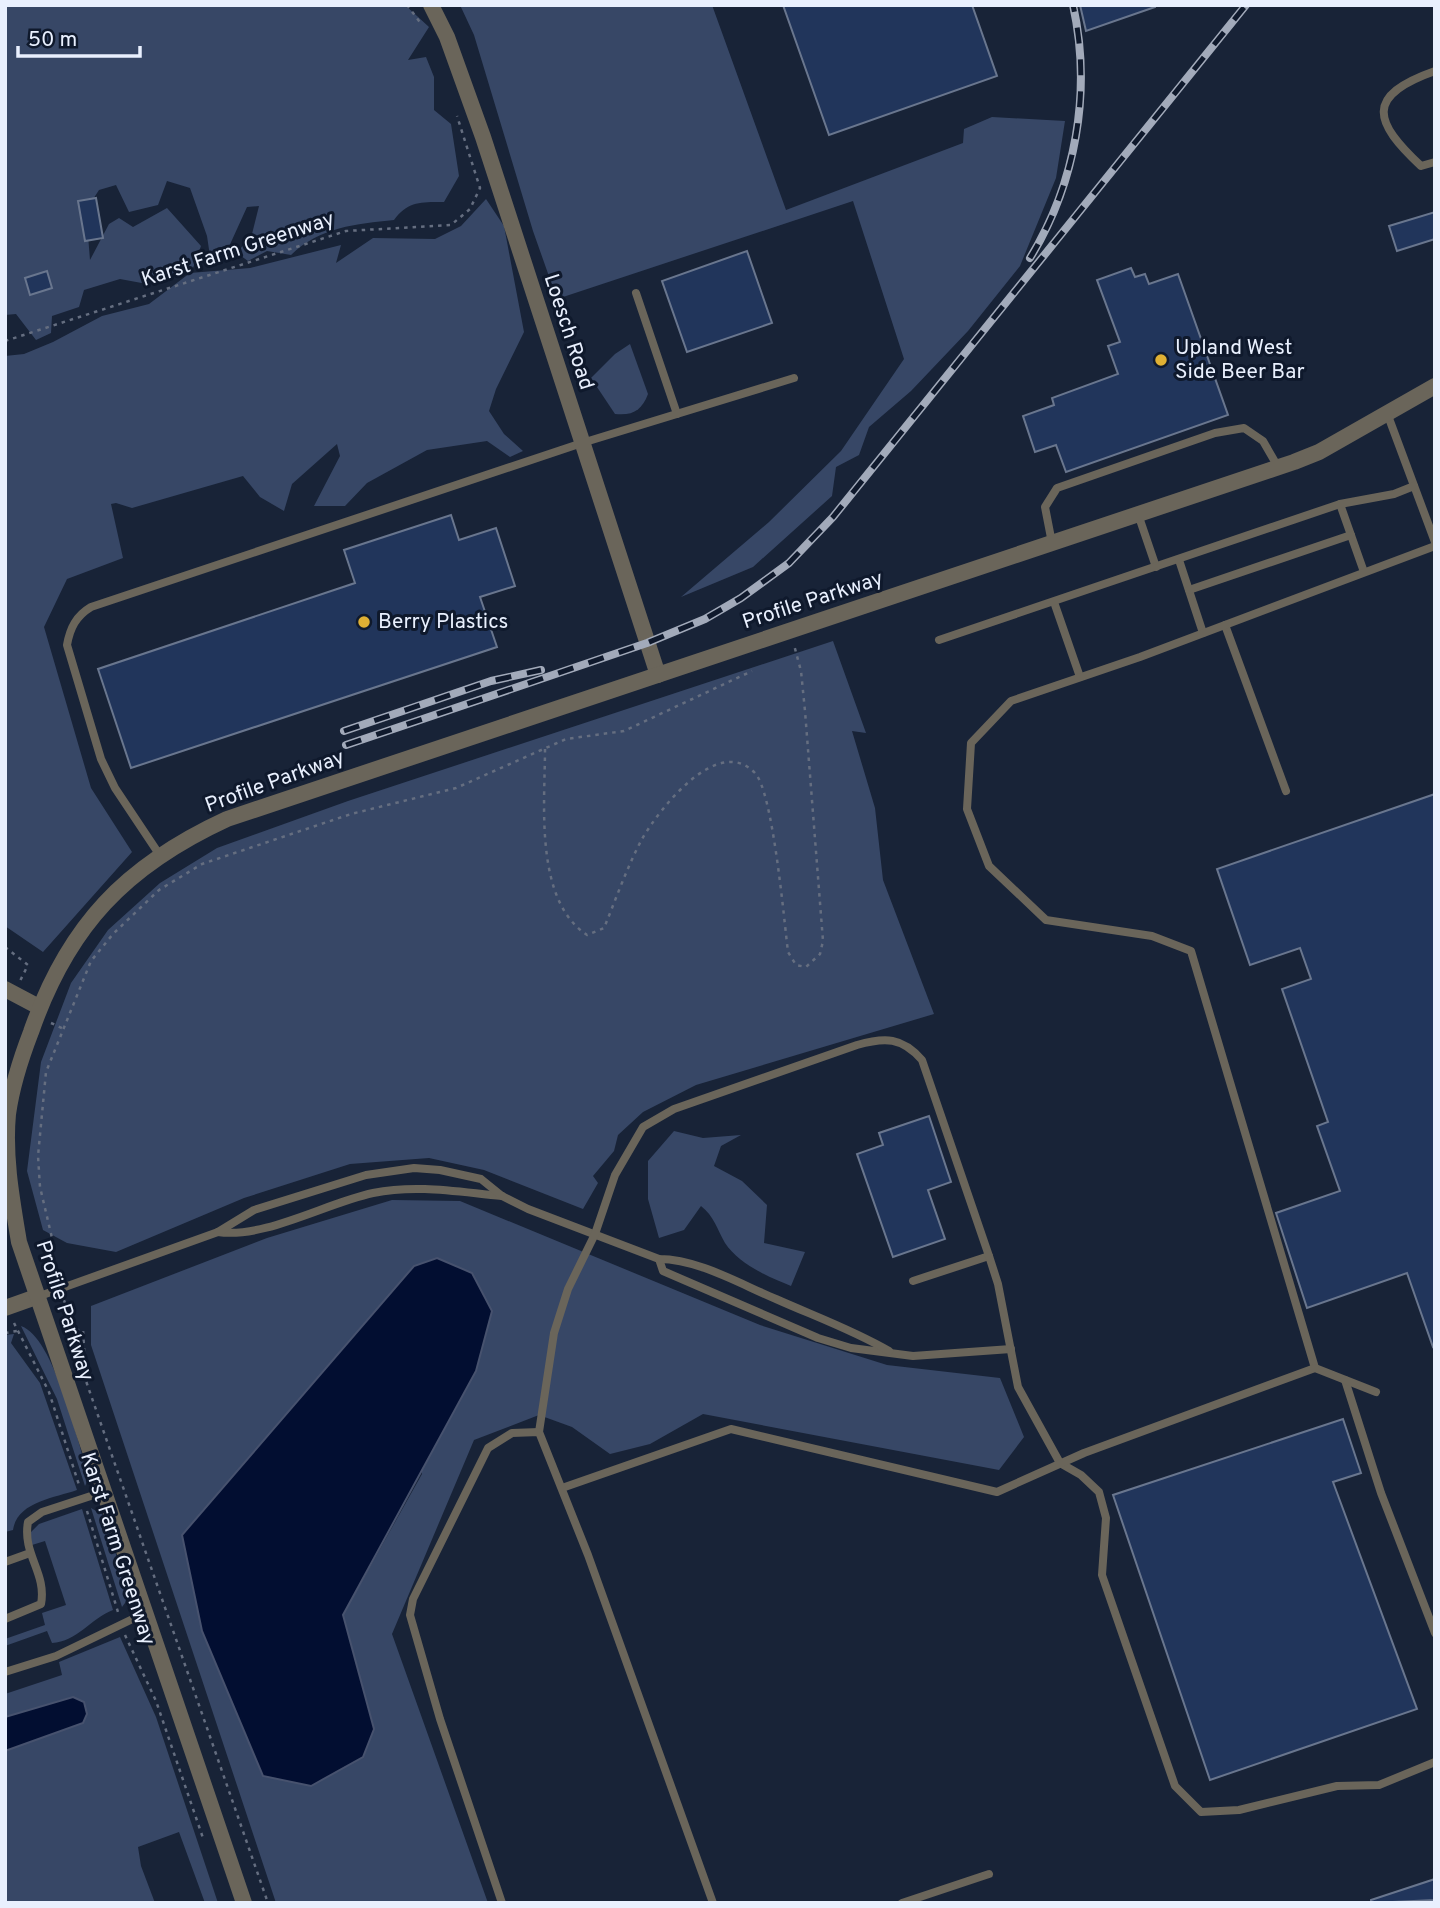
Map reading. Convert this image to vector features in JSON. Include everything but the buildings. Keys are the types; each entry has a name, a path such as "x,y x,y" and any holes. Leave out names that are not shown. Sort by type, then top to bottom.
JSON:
{"street":[{"name":"Loesch Road","path":"431,5 447,37 482,137 658,675"},
{"name":"Profile Parkway","path":"244,1903 36,1297 19,1242 8,1177 8,1114 19,1063 53,974 93,916 128,881 161,857 198,833 258,807 1278,467 1319,452 1435,386"},
{"path":"5,989 39,1007"},
{"path":"8,1307 36,1297"}],"lane":[{"path":"1435,71 1409,80 1389,96 1383,116 1392,138 1421,166 1435,162"},
{"path":"636,293 677,414"},
{"path":"161,857 115,788 101,759 67,645 70,632 82,613 91,607 582,443 794,378"},
{"path":"1315,1368 1191,951 1152,936 1046,920 989,866 967,809 971,744 1011,701 1225,625 1435,544 1387,413"},
{"path":"1052,543 1045,507 1057,488 1215,433 1244,428 1263,441 1278,467"},
{"path":"939,640 1340,504 1394,494 1414,486"},
{"path":"1340,504 1364,572"},
{"path":"1138,514 1156,567"},
{"path":"1189,590 1351,535"},
{"path":"1179,560 1203,633"},
{"path":"1054,602 1080,677"},
{"path":"1225,625 1286,791"},
{"path":"713,1903 562,1488 539,1432 554,1333 568,1289 596,1234 615,1175 643,1127 674,1109 881,1038 899,1040 911,1047 922,1060 989,1256 1018,1387 1060,1463 1081,1475 1099,1492 1106,1518 1102,1575 1174,1786 1201,1812 1239,1810 1337,1786 1379,1785 1435,1762"},
{"path":"36,1297 218,1232 254,1210 366,1175 414,1168 457,1174 481,1179 502,1196"},
{"path":"218,1232 236,1234 350,1199 407,1189 441,1189 502,1196 659,1259 676,1259 722,1276 844,1329 889,1352"},
{"path":"913,1281 989,1256"},
{"path":"659,1259 663,1271 818,1338 871,1353 957,1355 1011,1349"},
{"path":"562,1488 731,1429 997,1492 1060,1463 1315,1368 1376,1392"},
{"path":"1345,1380 1381,1493 1435,1633"},
{"path":"502,1903 432,1693 410,1615 413,1599 488,1448 512,1433 539,1432"},
{"path":"5,1619 41,1604 43,1590 25,1539 28,1522 42,1512 103,1492"},
{"path":"5,1562 30,1553"},
{"path":"5,1672 56,1656 145,1613"},
{"path":"902,1903 989,1874"}],"path":[{"path":"407,5 425,29"},
{"name":"Karst Farm Greenway","path":"5,341 346,231 451,225 470,209 480,188 456,113"},
{"path":"545,749 547,859 555,886 578,929 587,935 604,928 643,839 692,779 720,761 738,761 757,774 766,802 788,952 796,965 806,967 820,954 823,941 801,671 790,631"},
{"path":"52,1246 38,1156 38,1125 46,1072 91,961 113,933 159,890 202,864 351,814 456,788 566,739 624,731 752,671"},
{"name":"Karst Farm Greenway","path":"8,1307 17,1331 49,1392 121,1623 156,1701 205,1842"},
{"path":"82,1330 86,1381 268,1903"},
{"path":"5,1334 17,1331"}],"shaded area":[{"path":"5,5 405,5 429,27 408,60 426,57 434,77 434,110 451,124 459,176 444,202 416,204 404,209 394,220 352,225 326,233 314,238 291,255 267,251 248,261 237,253 252,234 259,206 247,207 227,251 211,263 207,236 190,188 167,181 158,205 129,212 116,185 99,190 86,210 90,260 109,224 119,218 133,227 167,208 201,246 193,268 147,284 120,279 84,290 79,307 52,316 51,333 36,340 16,314 5,315"},
{"path":"460,5 712,5 786,210 963,143 964,129 992,117 1065,121 1056,178 1020,266 968,331 911,391 869,427 859,455 836,467 832,496 753,567 681,597 769,522 841,451 904,359 853,201 557,299 533,231 474,35"},
{"path":"486,199 504,226 524,332 496,389 489,411 504,434 523,451 510,457 487,441 427,450 367,483 345,506 314,506 340,456 337,444 292,484 284,511 260,497 243,476 132,508 111,504 123,558 67,579 44,627 91,788 132,852 43,952 5,926 5,356 24,354 102,316 149,304 190,273 250,268 341,245 336,263 373,238 435,239 461,226"},
{"path":"630,344 648,394 636,411 615,414 591,378 615,354"},
{"path":"833,641 866,733 852,731 875,808 883,880 934,1014 696,1085 643,1112 618,1135 614,1151 593,1176 598,1183 583,1209 484,1170 429,1158 350,1164 244,1198 116,1252 67,1243 43,1230 27,1171 41,1062 71,983 108,930 160,883 217,848 348,801"},
{"path":"674,1131 703,1138 741,1135 721,1146 714,1166 742,1181 767,1205 764,1243 805,1252 791,1286 764,1274 731,1251 712,1218 701,1206 684,1230 659,1238 648,1199 648,1161"},
{"path":"392,1200 460,1201 760,1325 887,1365 1000,1378 1024,1437 999,1470 703,1414 650,1444 610,1454 572,1427 539,1415 474,1440 392,1634 488,1903 276,1903 91,1345 91,1306 267,1238","holes":["414,1266 422,1474 343,1615 182,1535"]},
{"path":"437,1258 472,1273 492,1311 476,1371 343,1615 374,1729 363,1757 311,1786 263,1776 202,1631 182,1535 414,1266"},
{"path":"21,1326 33,1334 54,1370 89,1477 85,1486 57,1399"},
{"path":"14,1334 11,1343 40,1383 77,1490 29,1507 21,1513 13,1530 5,1532 5,1335"},
{"path":"91,1508 103,1515 128,1591 128,1599 122,1607"},
{"path":"82,1509 113,1610 61,1642 52,1643 47,1631 5,1646 5,1639 45,1625 42,1613 66,1605 45,1541 32,1545 30,1533 39,1524"},
{"path":"120,1637 156,1717 218,1903 205,1903 179,1832 138,1847 141,1866 155,1903 5,1903 5,1694 62,1675 59,1662"},
{"path":"73,1697 84,1702 87,1714 83,1723 5,1751 5,1717"}],"railway":[{"path":"1030,258 1059,199 1076,136 1081,70 1073,5"},
{"path":"346,745 647,643 705,619 741,598 789,563 833,517 1246,5"},
{"path":"344,731 491,681 541,670"}],"place":[{"name":"Upland West Side Beer Bar","path":"1161,360"},
{"name":"Berry Plastics","path":"364,622"}]}
